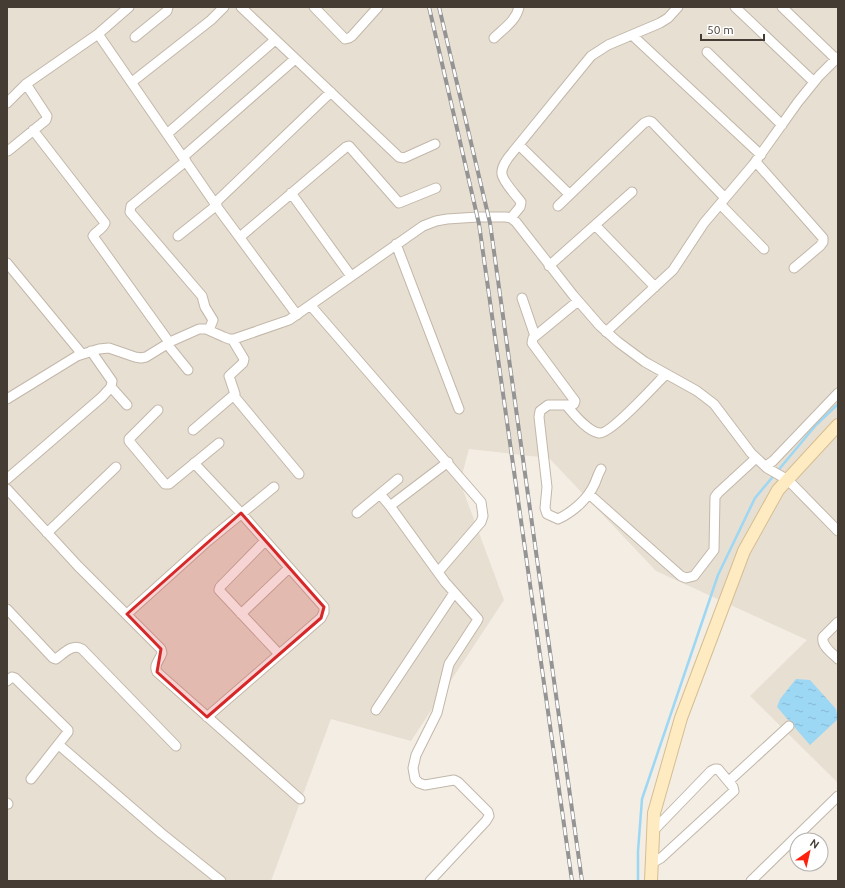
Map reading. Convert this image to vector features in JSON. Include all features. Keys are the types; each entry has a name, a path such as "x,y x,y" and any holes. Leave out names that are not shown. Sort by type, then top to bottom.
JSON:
{"street":[{"path":"7,103 26,84 98,34 129,7"},
{"path":"135,37 167,11 168,7"},
{"path":"132,82 211,20 224,7"},
{"path":"241,7 399,158 404,158 436,144"},
{"path":"314,7 345,38 352,36 378,7"},
{"path":"494,38 514,20 517,16 519,7"},
{"path":"510,218 520,207 521,202 504,180 502,174 503,167 519,144 591,56 599,50 660,23 668,18 678,7"},
{"path":"735,7 814,82"},
{"path":"606,332 673,270 696,234 758,158 814,82 837,58 782,7"},
{"path":"98,34 216,204 297,315"},
{"path":"632,35 758,158 823,238 823,242 820,246 794,268"},
{"path":"167,134 275,40"},
{"path":"707,52 782,125"},
{"path":"209,330 213,320 205,307 202,296 130,212 131,206 296,59"},
{"path":"8,151 46,120 47,116 26,84"},
{"path":"178,236 216,204 331,92"},
{"path":"558,206 644,123 649,121 652,122 723,201 764,249"},
{"path":"33,130 105,223 104,226 93,236 188,370"},
{"path":"519,144 569,194"},
{"path":"240,237 349,146 398,203 436,188"},
{"path":"549,266 632,192"},
{"path":"291,193 351,276"},
{"path":"7,399 87,353 99,348 109,348 141,358 146,357 168,343 199,329 206,328 224,337 232,339 285,322 312,306 396,244 423,226 436,221 478,217 510,218 521,228 549,266 606,332 640,358 697,391 714,404 756,458 784,478 838,531"},
{"path":"595,225 655,286"},
{"path":"396,244 459,409"},
{"path":"7,263 112,381 111,387 102,397 7,479"},
{"path":"522,298 535,336"},
{"path":"578,301 535,336 532,343 575,401 574,404 548,405 540,411 539,417 547,486 545,508 547,514 558,519 581,503 589,494 595,484 598,473 602,469"},
{"path":"312,306 480,498 484,516 481,522 438,572"},
{"path":"232,339 244,359 243,363 229,376 235,392 234,396 299,474"},
{"path":"566,405 579,420 598,433 602,433 622,419 666,374"},
{"path":"111,387 127,405"},
{"path":"767,467 838,393"},
{"path":"193,430 234,396"},
{"path":"158,410 129,439 130,443 165,484 167,484 219,443"},
{"path":"651,881 654,812 681,718 744,551 784,478 838,425"},
{"path":"589,494 682,576 690,578 697,573 714,550 715,497 756,458"},
{"path":"390,506 448,462"},
{"path":"194,463 241,513 324,607 324,612 321,618 207,717"},
{"path":"47,533 116,467"},
{"path":"357,513 398,479"},
{"path":"128,614 203,545 274,487"},
{"path":"7,489 78,566 128,614 161,649 161,658 155,669 157,672 300,799"},
{"path":"380,494 454,593 476,615 477,621 449,664 436,713 416,755 412,768 415,779 419,783 425,785 454,780 458,782 488,812 489,816 430,881"},
{"path":"265,541 220,587 219,590 279,654"},
{"path":"241,614 289,568"},
{"path":"376,710 454,593"},
{"path":"7,610 51,657 56,659 72,647 79,647 82,649 176,746"},
{"path":"838,622 823,637 822,640 838,659"},
{"path":"7,681 12,677 15,678 68,730 68,734 31,780"},
{"path":"729,781 789,726"},
{"path":"59,745 161,834 221,881"},
{"path":"652,863 661,858 734,791 733,787 718,769 711,771 653,831"},
{"path":"751,881 838,796"}],"highlighted area":[{"path":"241,513 324,607 321,618 207,717 157,672 161,649 127,614"}],"shaded area":[{"path":"7,7 838,7 838,783 750,696 807,640 656,571 549,458 469,449 460,482 504,600 411,741 331,719 271,881 7,881"}],"water":[{"path":"796,679 810,680 836,709 838,719 810,745 777,707 780,699"}],"waterway":[{"path":"638,881 638,851 642,799 718,575 755,498 816,425 838,404"}],"railway":[{"path":"429,7 479,224 572,881"},
{"path":"439,7 490,223 582,881"}]}
